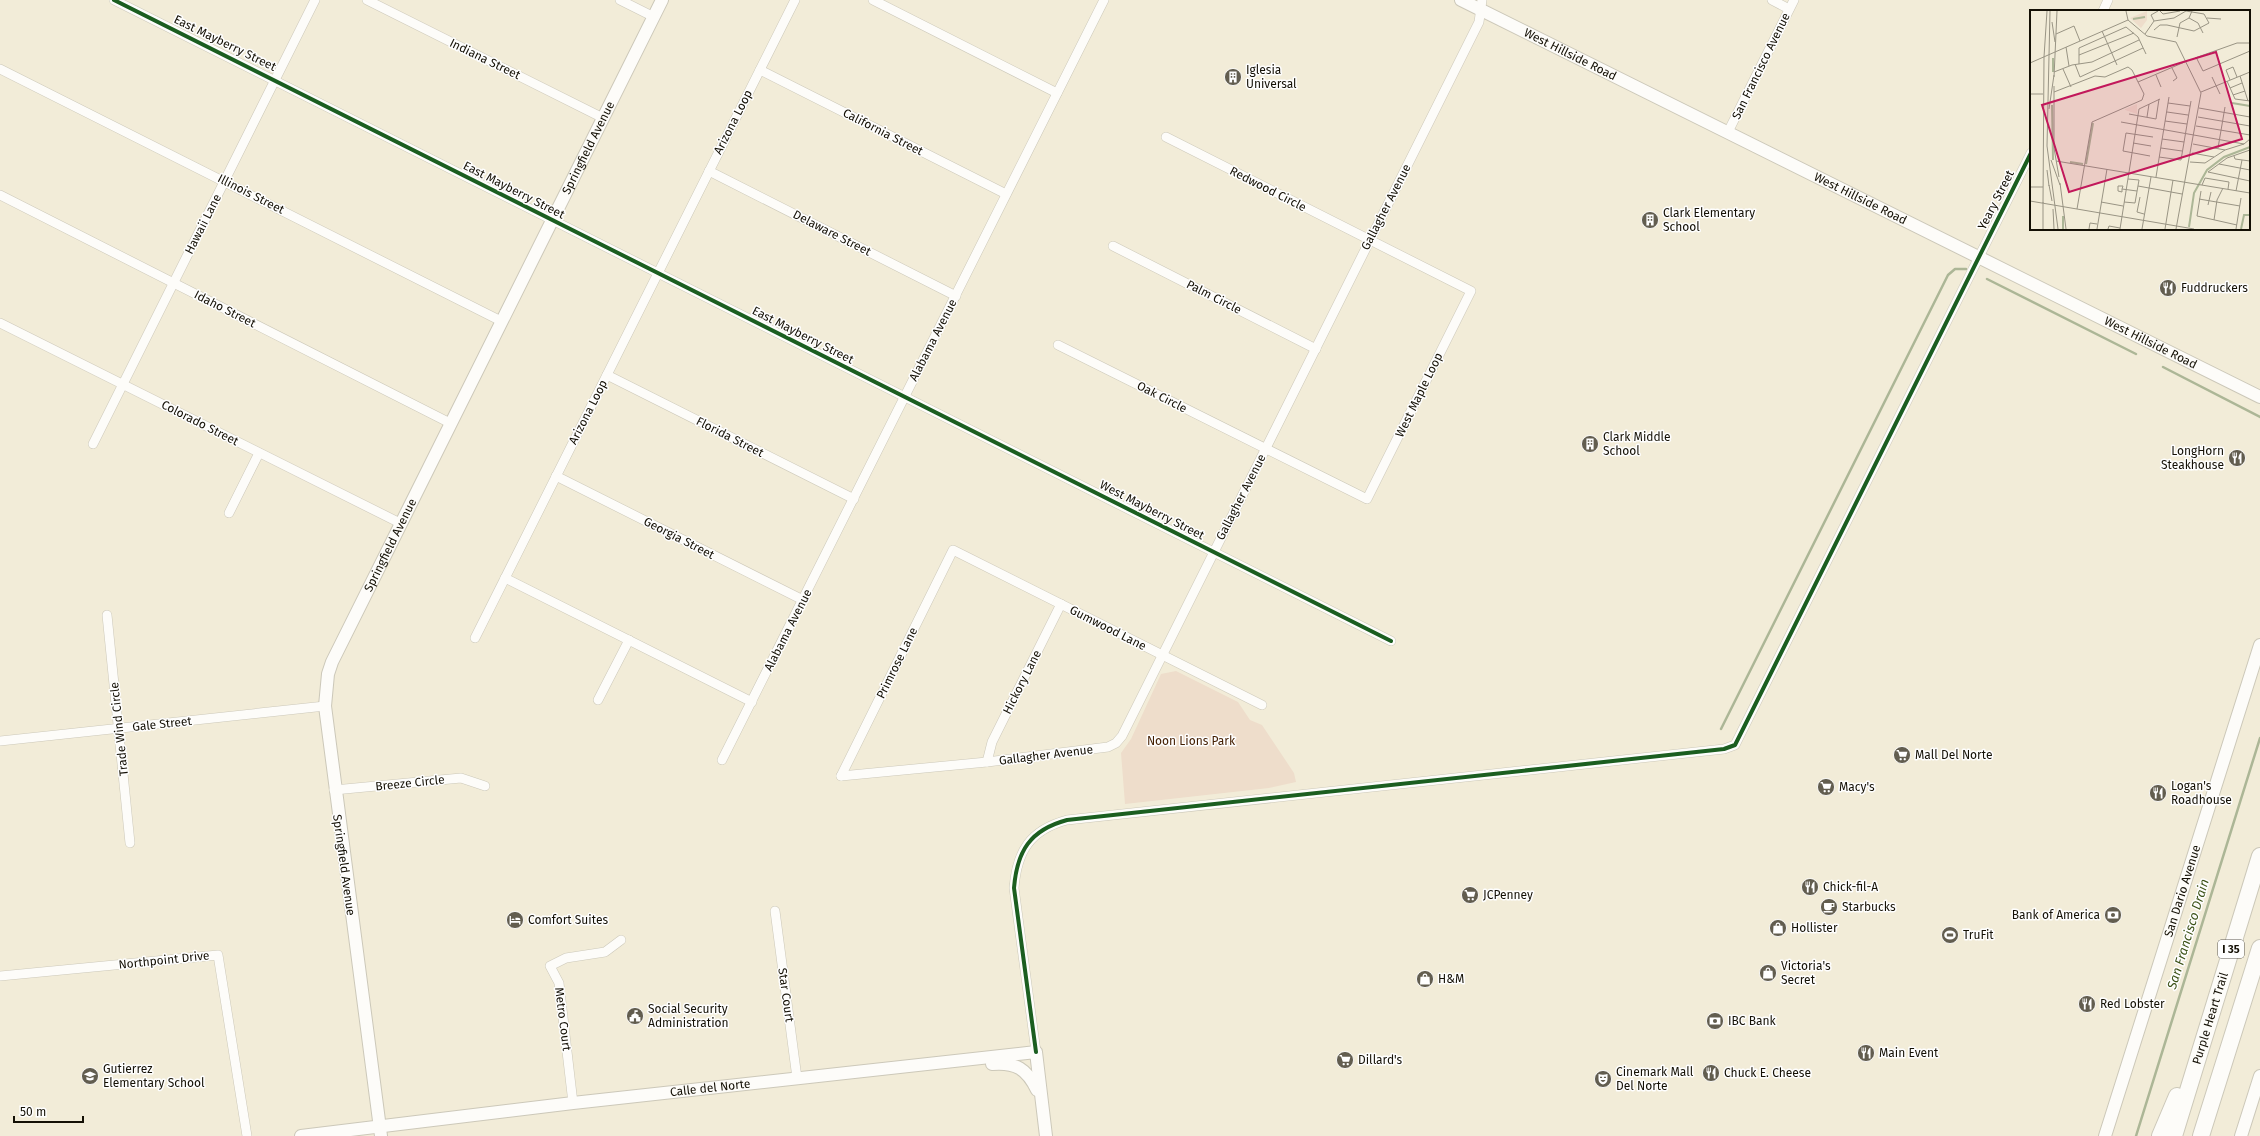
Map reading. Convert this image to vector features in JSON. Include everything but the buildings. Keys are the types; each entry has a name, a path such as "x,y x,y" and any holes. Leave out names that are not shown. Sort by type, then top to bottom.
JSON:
{"highway":[{"name":"Purple Heart Trail","path":"2174,1136 2260,856"},
{"name":"I 35","path":"2202,1136 2260,948"},
{"path":"2160,1136 2203,1043"},
{"path":"2206,1136 2215,1095"}],"street":[{"name":"East Mayberry Street","path":"114,0 275,79 904,397"},
{"name":"Hawaii Lane","path":"92,444 314,0"},
{"name":"Indiana Street","path":"367,0 603,118"},
{"path":"620,0 654,17"},
{"name":"Springfield Avenue","path":"380,1132 324,706 328,674 332,662 400,523 662,0"},
{"name":"Arizona Loop","path":"475,638 795,0"},
{"path":"873,0 1057,92"},
{"name":"Alabama Avenue","path":"722,760 1104,0"},
{"name":"West Hillside Road","path":"1461,0 1481,5 1728,132 2260,397"},
{"path":"1772,0 1789,9"},
{"name":"San Francisco Avenue","path":"1728,132 1794,0"},
{"path":"2103,10 2108,0"},
{"name":"Gallagher Avenue","path":"841,776 987,762 1108,747 1116,743 1122,736 1480,22 1481,5"},
{"name":"Illinois Street","path":"0,69 501,321"},
{"name":"California Street","path":"760,70 1006,194"},
{"name":"Redwood Circle","path":"1166,137 1370,241"},
{"name":"Yeary Street","path":"1036,1052 1014,888 1017,863 1022,852 1034,836 1054,824 1081,819 1724,749 1735,745 2030,155"},
{"name":"Delaware Street","path":"709,171 956,296"},
{"name":"Idaho Street","path":"0,195 450,423"},
{"name":"West Maple Loop","path":"1265,449 1367,499 1470,290 1370,241"},
{"name":"Palm Circle","path":"1113,246 1316,349"},
{"name":"Colorado Street","path":"0,323 400,523"},
{"name":"Oak Circle","path":"1058,345 1265,449"},
{"name":"Florida Street","path":"607,375 854,499"},
{"name":"West Mayberry Street","path":"904,397 1391,641"},
{"path":"229,512 259,453"},
{"name":"Georgia Street","path":"556,476 803,600"},
{"name":"Gumwood Lane","path":"953,550 1262,705"},
{"name":"Primrose Lane","path":"841,776 953,550"},
{"path":"505,578 752,702"},
{"name":"Hickory Lane","path":"987,762 992,742 1061,604"},
{"name":"Trade Wind Circle","path":"107,615 130,843"},
{"path":"598,700 629,640"},
{"name":"San Dario Avenue","path":"2105,1136 2260,645"},
{"name":"Gale Street","path":"0,741 324,706"},
{"name":"Breeze Circle","path":"334,790 461,778 485,786"},
{"name":"Star Court","path":"775,911 797,1078"},
{"name":"Metro Court","path":"573,1103 559,983 550,966 566,958 605,952 621,940"},
{"name":"Northpoint Drive","path":"0,976 218,955 247,1136"},
{"path":"1036,1052 1046,1136"},
{"name":"Calle del Norte","path":"301,1136 380,1132 573,1103 1036,1052"},
{"path":"957,1061 974,1065 1001,1063 1015,1066 1031,1077 1041,1097"},
{"path":"2241,1136 2260,1076"}],"green space":[{"name":"Noon Lions Park","path":"1176,671 1238,702 1250,720 1262,725 1294,773 1296,782 1269,788 1125,804 1121,753 1131,739 1161,674"}],"waterway":[{"path":"1721,729 1948,275 1955,269 1966,269"},
{"path":"1987,279 2136,354"},
{"path":"2163,367 2260,417"},
{"name":"San Francisco Drain","path":"2136,1136 2260,738"}],"cycle path":[{"path":"114,0 1391,641"},
{"path":"1036,1052 1014,888 1018,863 1022,853 1035,836 1054,824 1067,820 1724,749 1735,745 2030,155"}],"place":[{"name":"Iglesia Universal","path":"1233,77"},
{"name":"Clark Elementary School","path":"1650,220"},
{"name":"Fuddruckers","path":"2168,288"},
{"name":"Clark Middle School","path":"1590,444"},
{"name":"LongHorn Steakhouse","path":"2237,458"},
{"name":"Mall Del Norte","path":"1902,755"},
{"name":"Macy's","path":"1826,787"},
{"name":"Logan's Roadhouse","path":"2158,793"},
{"name":"Chick-fil-A","path":"1810,887"},
{"name":"JCPenney","path":"1470,895"},
{"name":"Starbucks","path":"1829,907"},
{"name":"Bank of America","path":"2113,915"},
{"name":"Comfort Suites","path":"515,920"},
{"name":"Hollister","path":"1778,928"},
{"name":"TruFit","path":"1950,935"},
{"name":"Victoria's Secret","path":"1768,973"},
{"name":"H&M","path":"1425,979"},
{"name":"Red Lobster","path":"2087,1004"},
{"name":"Social Security Administration","path":"635,1016"},
{"name":"IBC Bank","path":"1715,1021"},
{"name":"Main Event","path":"1866,1053"},
{"name":"Dillard's","path":"1345,1060"},
{"name":"Chuck E. Cheese","path":"1711,1073"},
{"name":"Gutierrez Elementary School","path":"90,1076"},
{"name":"Cinemark Mall Del Norte","path":"1603,1079"}]}
